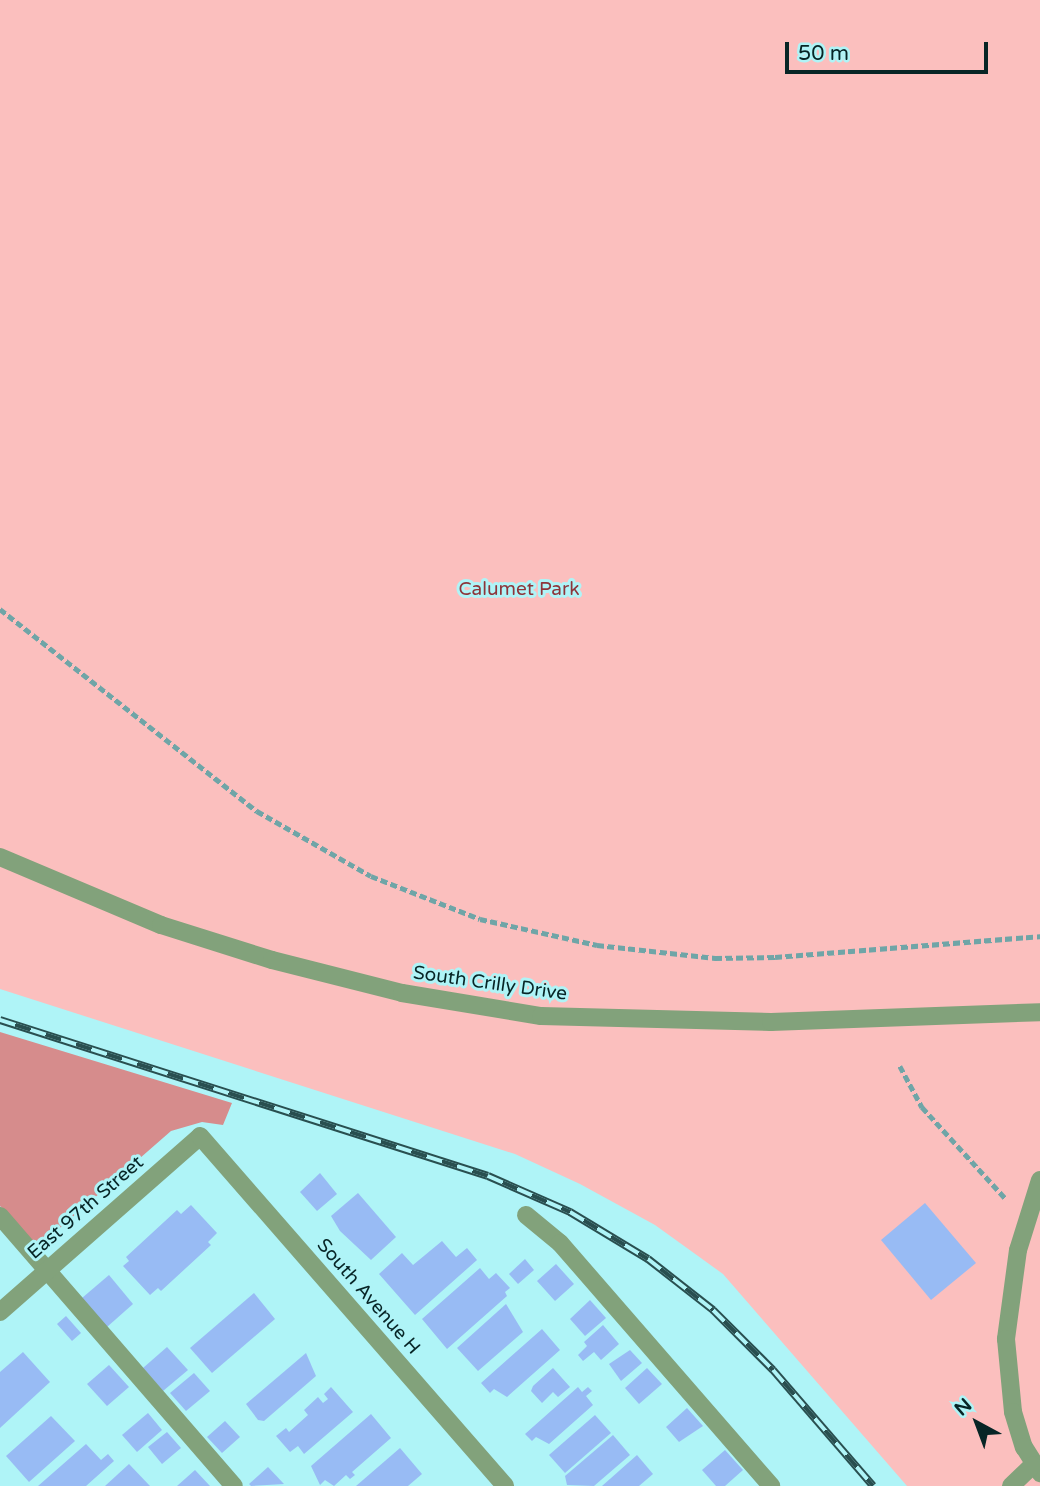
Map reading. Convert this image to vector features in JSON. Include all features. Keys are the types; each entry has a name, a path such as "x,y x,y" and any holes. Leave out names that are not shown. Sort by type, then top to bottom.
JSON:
{"street":[{"name":"South Crilly Drive","path":"0,857 161,925 272,960 402,993 541,1016 771,1022 1040,1012"},
{"name":"East 97th Street","path":"0,1312 200,1136"},
{"name":"South Avenue H","path":"200,1136 505,1486"},
{"path":"1011,1486 1037,1469 1013,1412 1006,1339 1018,1250 1040,1180"},
{"path":"526,1215 560,1243 771,1486"},
{"path":"0,1216 234,1486"}],"path":[{"path":"0,609 257,811 371,876 480,919 597,945 715,958 1040,936"},
{"path":"900,1066 922,1107 1005,1198"}],"green space":[{"name":"Calumet Park","path":"0,0 1040,0 1040,1486 907,1486 723,1274 655,1225 580,1184 515,1154 0,989"}],"shaded area":[{"path":"0,1032 232,1103 223,1125 202,1122 171,1131 37,1248 0,1206"}],"building":[{"path":"320,1173 337,1194 317,1211 300,1192"},
{"path":"358,1193 396,1237 371,1260 340,1231 331,1216"},
{"path":"925,1203 976,1263 931,1300 881,1240"},
{"path":"191,1205 217,1233 208,1242 211,1245 161,1291 158,1288 150,1295 123,1266 129,1261 126,1257 177,1210 181,1214"},
{"path":"442,1241 456,1257 467,1248 477,1260 415,1315 379,1274 402,1253 413,1265"},
{"path":"525,1259 534,1270 518,1284 509,1274"},
{"path":"556,1264 574,1284 555,1301 537,1281"},
{"path":"480,1268 489,1279 496,1273 510,1288 505,1292 507,1296 447,1349 422,1319"},
{"path":"109,1275 133,1304 107,1327 82,1298"},
{"path":"254,1293 275,1319 212,1373 190,1348"},
{"path":"590,1300 606,1318 585,1336 570,1319"},
{"path":"506,1304 523,1332 478,1371 457,1348"},
{"path":"66,1316 81,1333 72,1341 57,1324"},
{"path":"603,1325 619,1344 601,1360 594,1352 583,1361 578,1355 587,1346 584,1342"},
{"path":"542,1329 560,1350 507,1397 494,1389 490,1393 481,1383"},
{"path":"167,1347 188,1370 163,1391 143,1368"},
{"path":"630,1350 642,1363 621,1381 609,1364"},
{"path":"23,1352 50,1382 0,1428 0,1372"},
{"path":"306,1353 316,1376 264,1421 258,1420 246,1404"},
{"path":"109,1365 129,1387 107,1406 87,1384"},
{"path":"553,1368 570,1387 558,1397 553,1392 542,1403 531,1391"},
{"path":"647,1368 662,1384 639,1404 625,1388"},
{"path":"194,1373 210,1391 186,1411 170,1393"},
{"path":"331,1387 353,1412 304,1454 298,1446 290,1452 276,1436 286,1428 289,1432 308,1415 304,1410 318,1397 323,1403 328,1399 324,1394"},
{"path":"578,1387 582,1392 588,1387 592,1391 586,1396 593,1405 549,1444 536,1437 532,1441 525,1434"},
{"path":"687,1408 703,1426 679,1442 666,1427"},
{"path":"148,1413 162,1430 137,1452 122,1435"},
{"path":"371,1414 391,1438 352,1472 355,1475 350,1479 346,1475 334,1486 325,1480 320,1485 311,1466"},
{"path":"595,1415 611,1433 565,1473 549,1455"},
{"path":"51,1416 75,1441 29,1482 6,1456"},
{"path":"225,1421 240,1437 222,1453 207,1437"},
{"path":"167,1432 181,1448 162,1464 148,1447"},
{"path":"613,1435 630,1455 594,1486 567,1485 565,1476"},
{"path":"86,1444 101,1460 108,1454 114,1461 86,1486 38,1486"},
{"path":"400,1448 422,1474 408,1486 356,1486"},
{"path":"725,1450 743,1470 725,1486 716,1486 702,1470"},
{"path":"637,1455 653,1474 639,1486 602,1486"},
{"path":"129,1464 150,1486 105,1486"},
{"path":"268,1467 284,1484 249,1484"},
{"path":"195,1470 210,1486 177,1486"}],"railway":[{"path":"0,1020 488,1176 570,1212 648,1259 713,1310 773,1370 873,1486"}]}
